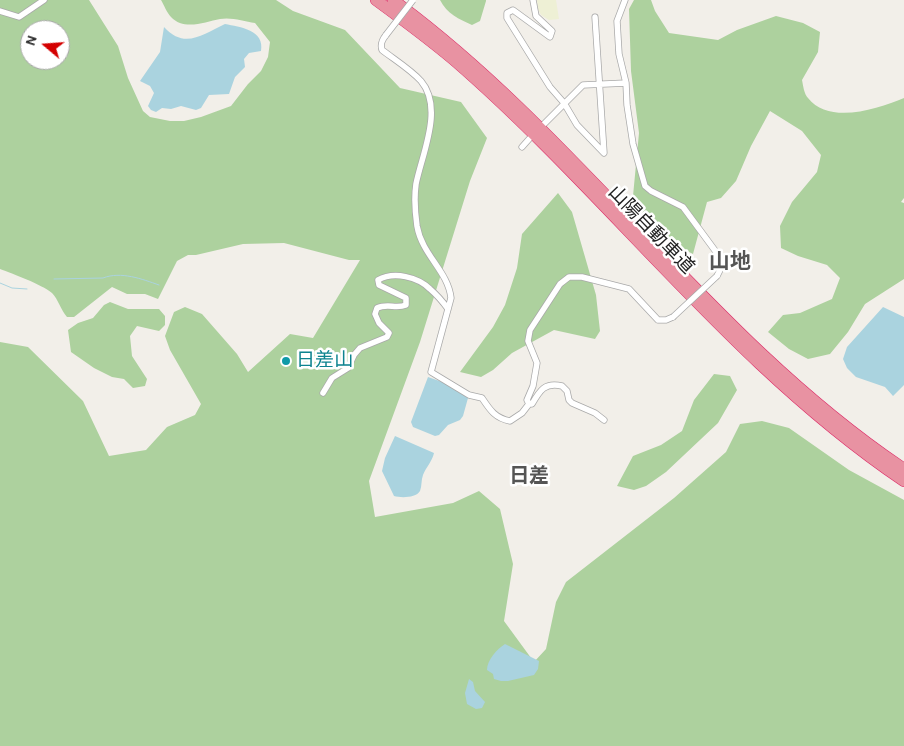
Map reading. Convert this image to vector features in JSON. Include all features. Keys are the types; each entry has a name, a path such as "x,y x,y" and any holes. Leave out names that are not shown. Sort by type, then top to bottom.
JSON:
{"highway":[{"name":"山陽自動車道","path":"376,0 453,60 497,99 557,158 715,322 776,379 842,435 904,481"},
{"name":"山陽自動車道","path":"393,0 457,50 505,93 556,143 722,315 782,372 848,427 904,469"}],"street":[{"path":"0,11 19,17 44,0"},
{"path":"412,0 380,46 382,50 420,81 429,94 431,102 427,139 417,183 415,214 422,244 444,277 450,289 451,298 431,372 470,395 482,398 494,414 502,420 510,421 522,413 528,404 532,404 536,395 552,383 562,386 567,391 569,400 572,403 595,413 604,420"},
{"path":"533,0 536,16 552,32 550,36 517,11 510,11 506,15 507,18 550,87 564,103 578,125 604,153 595,17"},
{"path":"528,404 527,400 533,386 536,363 528,341 528,335 560,284 568,277 582,276 629,290 658,320 666,320 673,318 717,276 721,268 722,260 683,206 651,192 645,186 633,144 627,105 626,83 619,54 617,21 625,0"},
{"path":"544,124 583,85 626,83"},
{"path":"522,147 530,138"},
{"path":"323,394 332,378 348,368 354,355 360,348 387,337 389,332 379,323 375,314 377,308 383,305 398,307 406,305 406,298 379,285 378,280 389,276 401,276 419,282 429,287 448,309"}],"green space":[{"path":"0,0 89,0 118,46 128,78 143,111 150,117 170,121 184,121 201,117 231,106 261,71 268,57 270,42 255,23 224,19 188,25 182,24 171,17 161,0 276,0 293,11 345,30 400,88 461,102 487,138 470,181 420,342 369,481 375,517 453,503 479,491 500,509 513,564 504,621 534,662 546,649 556,602 566,582 674,498 726,452 740,424 762,421 789,428 849,470 904,500 904,746 0,746 0,342 28,347 83,401 109,456 146,450 167,427 195,415 201,404 170,350 165,336 174,312 185,307 202,314 237,354 248,372 290,334 313,338 360,260 349,260 284,243 243,244 196,255 188,255 177,261 158,299 145,294 127,294 112,287 74,317 67,317 52,293 0,269"},
{"path":"440,0 486,1 480,21 472,25 450,12"},
{"path":"537,0 556,0 559,19 549,20 541,15"},
{"path":"634,0 651,0 655,11 669,33 718,40 737,30 776,16 803,23 820,32 818,52 802,80 808,98 817,106 828,111 841,113 868,110 904,98 904,198 901,202 904,203 904,279 865,304 848,332 830,354 808,359 789,349 768,332 783,315 800,313 832,299 840,278 827,265 798,256 781,248 780,226 792,202 817,172 821,155 802,131 770,111 751,146 736,181 721,198 707,202 693,254 666,240 646,218 633,196 639,133 631,71 629,9"},
{"path":"558,193 572,212 596,295 600,331 595,339 554,330 512,353 493,370 481,377 460,372 493,327 505,305 517,268 522,234"},
{"path":"110,302 128,309 159,309 165,316 165,325 159,331 137,326 130,336 132,356 147,379 145,386 133,388 124,379 112,377 94,368 71,352 68,330 78,323 93,318 104,305"},
{"path":"714,374 730,376 737,390 718,423 666,472 646,486 634,490 617,486 633,456 661,445 682,431 694,400"}],"water":[{"path":"225,24 250,31 259,38 261,44 261,51 249,53 244,59 245,67 235,77 229,94 209,95 201,108 196,110 181,106 171,109 162,108 156,112 151,110 148,106 154,93 150,86 140,81 160,52 164,27 179,38 187,39 202,35"},
{"path":"883,307 904,317 904,385 893,396 885,387 856,377 847,368 843,359 847,347"},
{"path":"428,377 445,383 468,398 460,420 448,425 439,435 435,436 413,427 411,422"},
{"path":"395,436 434,453 423,475 420,491 412,496 394,496 382,471 385,458"},
{"path":"505,644 539,661 538,669 534,675 508,681 494,679 493,674 487,670 487,666 493,655"},
{"path":"469,679 473,682 475,691 485,702 482,708 476,709 467,704 465,693"}],"waterway":[{"path":"54,279 103,278 117,275 139,278 159,285"},
{"path":"0,283 12,288 27,289"}],"place":[{"name":"日差山","path":"286,361"}],"district":[{"name":"山地","path":"730,262"},
{"name":"日差","path":"529,476"}]}
